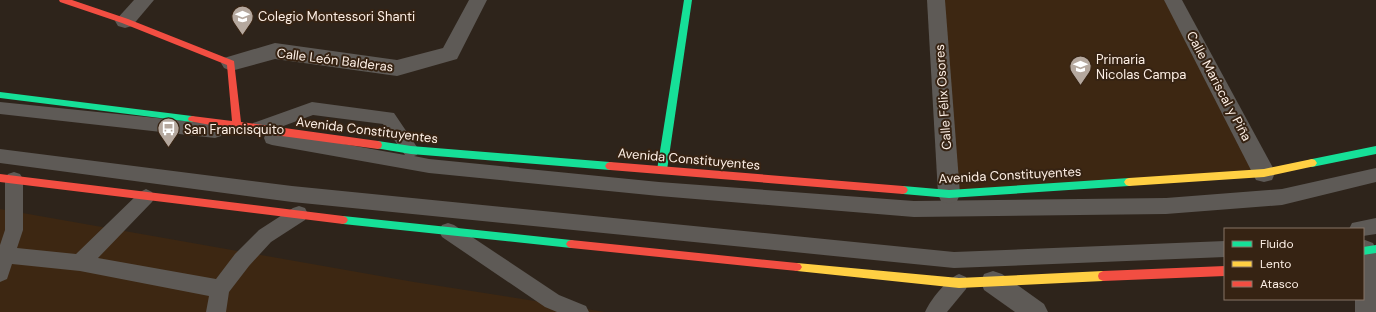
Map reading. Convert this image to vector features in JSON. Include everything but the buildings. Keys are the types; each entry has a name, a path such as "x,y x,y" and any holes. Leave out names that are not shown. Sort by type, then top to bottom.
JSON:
{"main road":[{"path":"63,0 125,20 232,63 237,126"},
{"path":"662,170 688,0"},
{"name":"Avenida Constituyentes","path":"0,95 259,128 411,150 949,194 1264,173 1376,150"},
{"path":"7,179 146,197 448,231 959,283 1224,271"}],"street":[{"path":"125,20 145,0"},
{"name":"Calle León Balderas","path":"232,63 274,51 397,68 450,54 478,0"},
{"name":"Calle Félix Osores","path":"936,0 949,194"},
{"name":"Calle Mariscal y Piña","path":"1172,0 1264,173"},
{"path":"1365,245 1368,312"},
{"path":"993,282 1035,312"}],"lane":[{"path":"0,108 255,135 429,166 659,189 914,209 1166,206 1282,197 1376,175"},
{"path":"259,128 312,108 388,118 411,150"},
{"path":"0,156 292,194 954,260 1224,249"},
{"path":"659,189 662,170"},
{"path":"0,273 14,230 7,179"},
{"path":"80,264 146,197"},
{"path":"216,312 220,289 242,260 265,236 299,214"},
{"path":"1365,245 1376,226"},
{"path":"448,231 552,301 579,312"},
{"path":"6,255 80,264 220,289"},
{"path":"935,312 959,283"}],"shaded area":[{"name":"Primaria Nicolas Campa","path":"936,0 1173,0 1264,173 949,194"},
{"path":"0,209 414,282 605,312 0,312"}],"traffic: fast":[{"path":"662,170 688,0"},
{"path":"0,95 192,119"},
{"path":"378,145 411,150 610,166"},
{"path":"1312,163 1376,150"},
{"path":"903,190 949,194 1129,182"},
{"path":"343,220 571,244"},
{"path":"1364,251 1376,249"}],"traffic: slow":[{"path":"1129,182 1264,173 1312,163"},
{"path":"797,267 959,283 1103,276"}],"traffic: jam":[{"path":"63,0 125,21 231,63 237,126"},
{"path":"192,119 378,145"},
{"path":"610,166 903,190"},
{"path":"0,178 343,220"},
{"path":"571,244 797,267"},
{"path":"1103,276 1224,271"}],"place":[{"name":"Colegio Montessori Shanti","path":"243,36"},
{"name":"Primaria Nicolas Campa","path":"1080,86"},
{"name":"San Francisquito","path":"168,148"}]}
